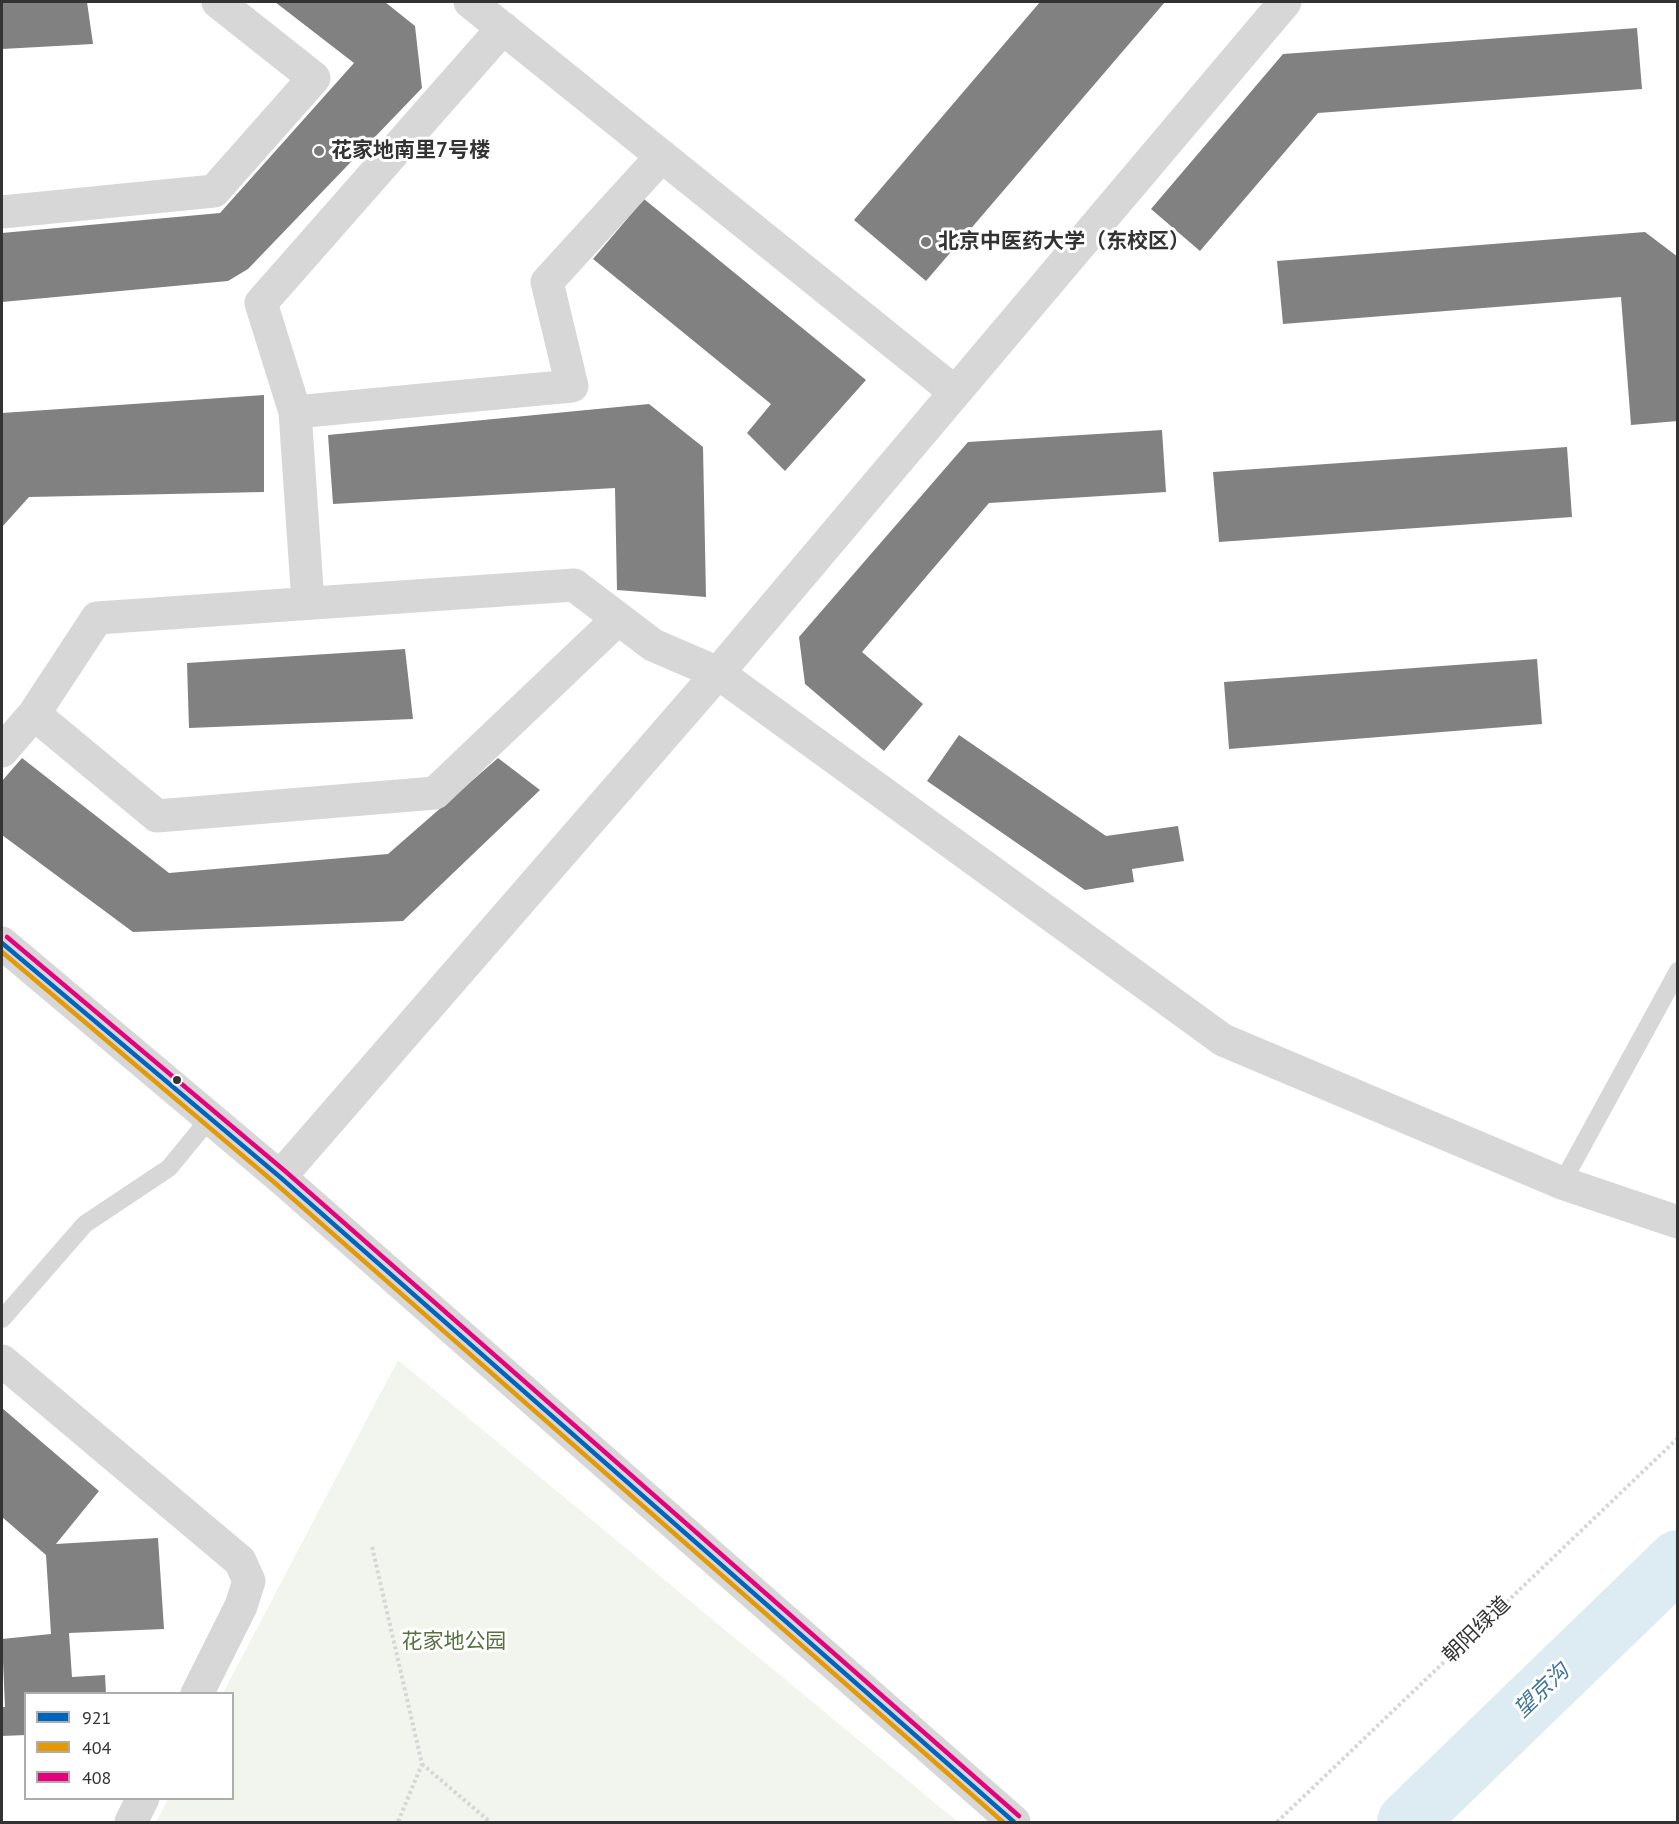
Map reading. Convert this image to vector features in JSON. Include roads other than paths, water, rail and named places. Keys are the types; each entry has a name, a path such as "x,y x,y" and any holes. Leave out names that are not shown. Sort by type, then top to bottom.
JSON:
{"street":[{"path":"2,212 214,191 315,78 218,2"},
{"path":"470,2 955,392"},
{"path":"280,1177 718,673 1285,2"},
{"path":"308,603 295,411 261,303 503,28"},
{"path":"295,411 572,386 548,282 662,156"},
{"path":"2,752 34,714 97,618 574,585 653,645 718,673 1223,1040 1562,1183 1677,1222"},
{"path":"34,714 157,816 435,793 618,619"},
{"path":"2,943 280,1177 1014,1822"},
{"path":"2,1361 240,1561 249,1581 241,1606 198,1692"},
{"path":"131,1822 142,1800"}],"lane":[{"path":"1562,1183 1677,971"},
{"path":"2,1318 85,1224 169,1168 210,1118"}],"waterway":[{"name":"望京沟","path":"1407,1822 1678,1560"}],"place":[{"name":"花家地南里7号楼","path":"319,151"},
{"name":"北京中医药大学（东校区）","path":"926,242"}],"park label":[{"name":"花家地公园","path":"454,1642"}]}
